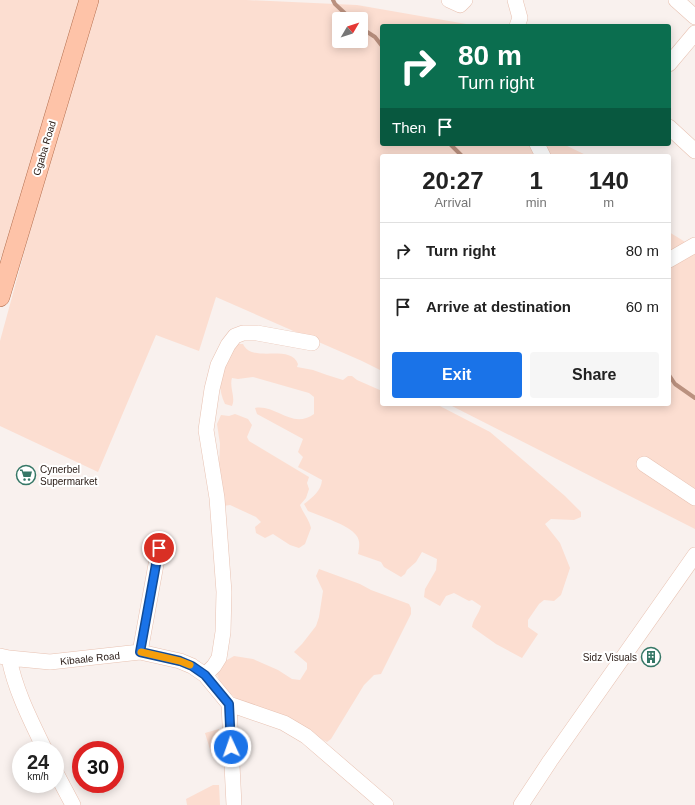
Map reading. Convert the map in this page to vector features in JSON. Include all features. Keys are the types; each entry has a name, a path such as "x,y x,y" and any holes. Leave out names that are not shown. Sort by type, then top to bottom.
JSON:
{"main road":[{"name":"Ggaba Road","path":"0,297 89,0"}],"street":[{"path":"449,0 460,5 465,0"},
{"path":"515,0 520,18 518,24"},
{"path":"676,0 695,17"},
{"path":"671,62 695,33"},
{"path":"671,129 695,152"},
{"path":"671,259 695,245"},
{"path":"205,675 214,666 219,658 223,632 224,592 217,498 206,430 212,388 218,365 228,345 235,336 243,333 257,333 312,343"},
{"path":"644,464 695,498"},
{"path":"140,652 159,548"},
{"path":"521,805 554,755 695,555"},
{"name":"Kibaale Road","path":"4,657 50,662 140,652 180,661 192,666 205,675 229,704"},
{"path":"4,657 11,669 28,714 41,741"},
{"path":"234,805 229,704 284,723 306,736 386,805"},
{"path":"64,788 73,805"}],"shaded area":[{"path":"0,0 246,0 357,5 466,24 380,24 380,146 567,146 584,154 380,154 380,370 216,297 199,351 156,335 98,472 0,426 0,341 47,169 0,259"},
{"path":"671,233 695,248 695,529 452,406 671,406"},
{"path":"237,344 243,344 248,350 254,353 287,355 294,358 298,364 297,367 313,370 343,380 348,376 352,376 357,380 380,390 380,406 440,406 490,432 565,496 581,512 581,517 574,520 551,519 545,524 560,543 570,568 561,595 554,601 544,600 539,604 528,620 528,627 538,634 522,658 496,644 472,627 481,606 472,600 469,601 454,593 446,596 440,606 424,597 425,589 436,570 437,559 422,552 416,562 401,577 384,567 381,562 358,554 359,540 352,531 341,524 308,511 304,504 318,491 322,480 298,467 303,457 298,452 303,439 257,414 255,408 263,408 291,418 306,418 314,414 314,397 309,393 253,377 238,379 232,378 231,385 233,403 232,406 225,404 220,388 220,380 224,365"},
{"path":"235,414 248,419 252,425 247,437 249,441 309,477 307,483 309,489 306,498 300,505 311,528 305,544 299,548 290,545 273,534 265,538 256,533 255,527 261,522 256,517 230,505 223,506 219,466 220,444 217,424 221,415 229,416"},
{"path":"319,569 409,604 411,608 411,614 381,674 374,675 364,685 331,739 327,742 299,727 241,702 223,686 217,675 222,663 234,656 253,659 278,670 292,679 300,680 307,669 307,663 294,652 316,626 319,617 323,591 316,576"},
{"path":"219,729 226,751 212,756 205,733"},
{"path":"213,785 219,785 220,805 187,805 186,799"}],"waterway":[{"path":"333,0 344,12"},
{"path":"368,32 375,37 380,43"},
{"path":"452,146 460,154"},
{"path":"671,378 675,384 695,398"}],"slow traffic":[{"path":"141,652 180,661 190,665"}],"place":[{"name":"Cynerbel Supermarket","path":"26,475"},
{"name":"Sidz Visuals","path":"651,657"}],"route":[{"path":"159,548 140,652 180,661 192,666 205,675 229,704 231,747"}]}
